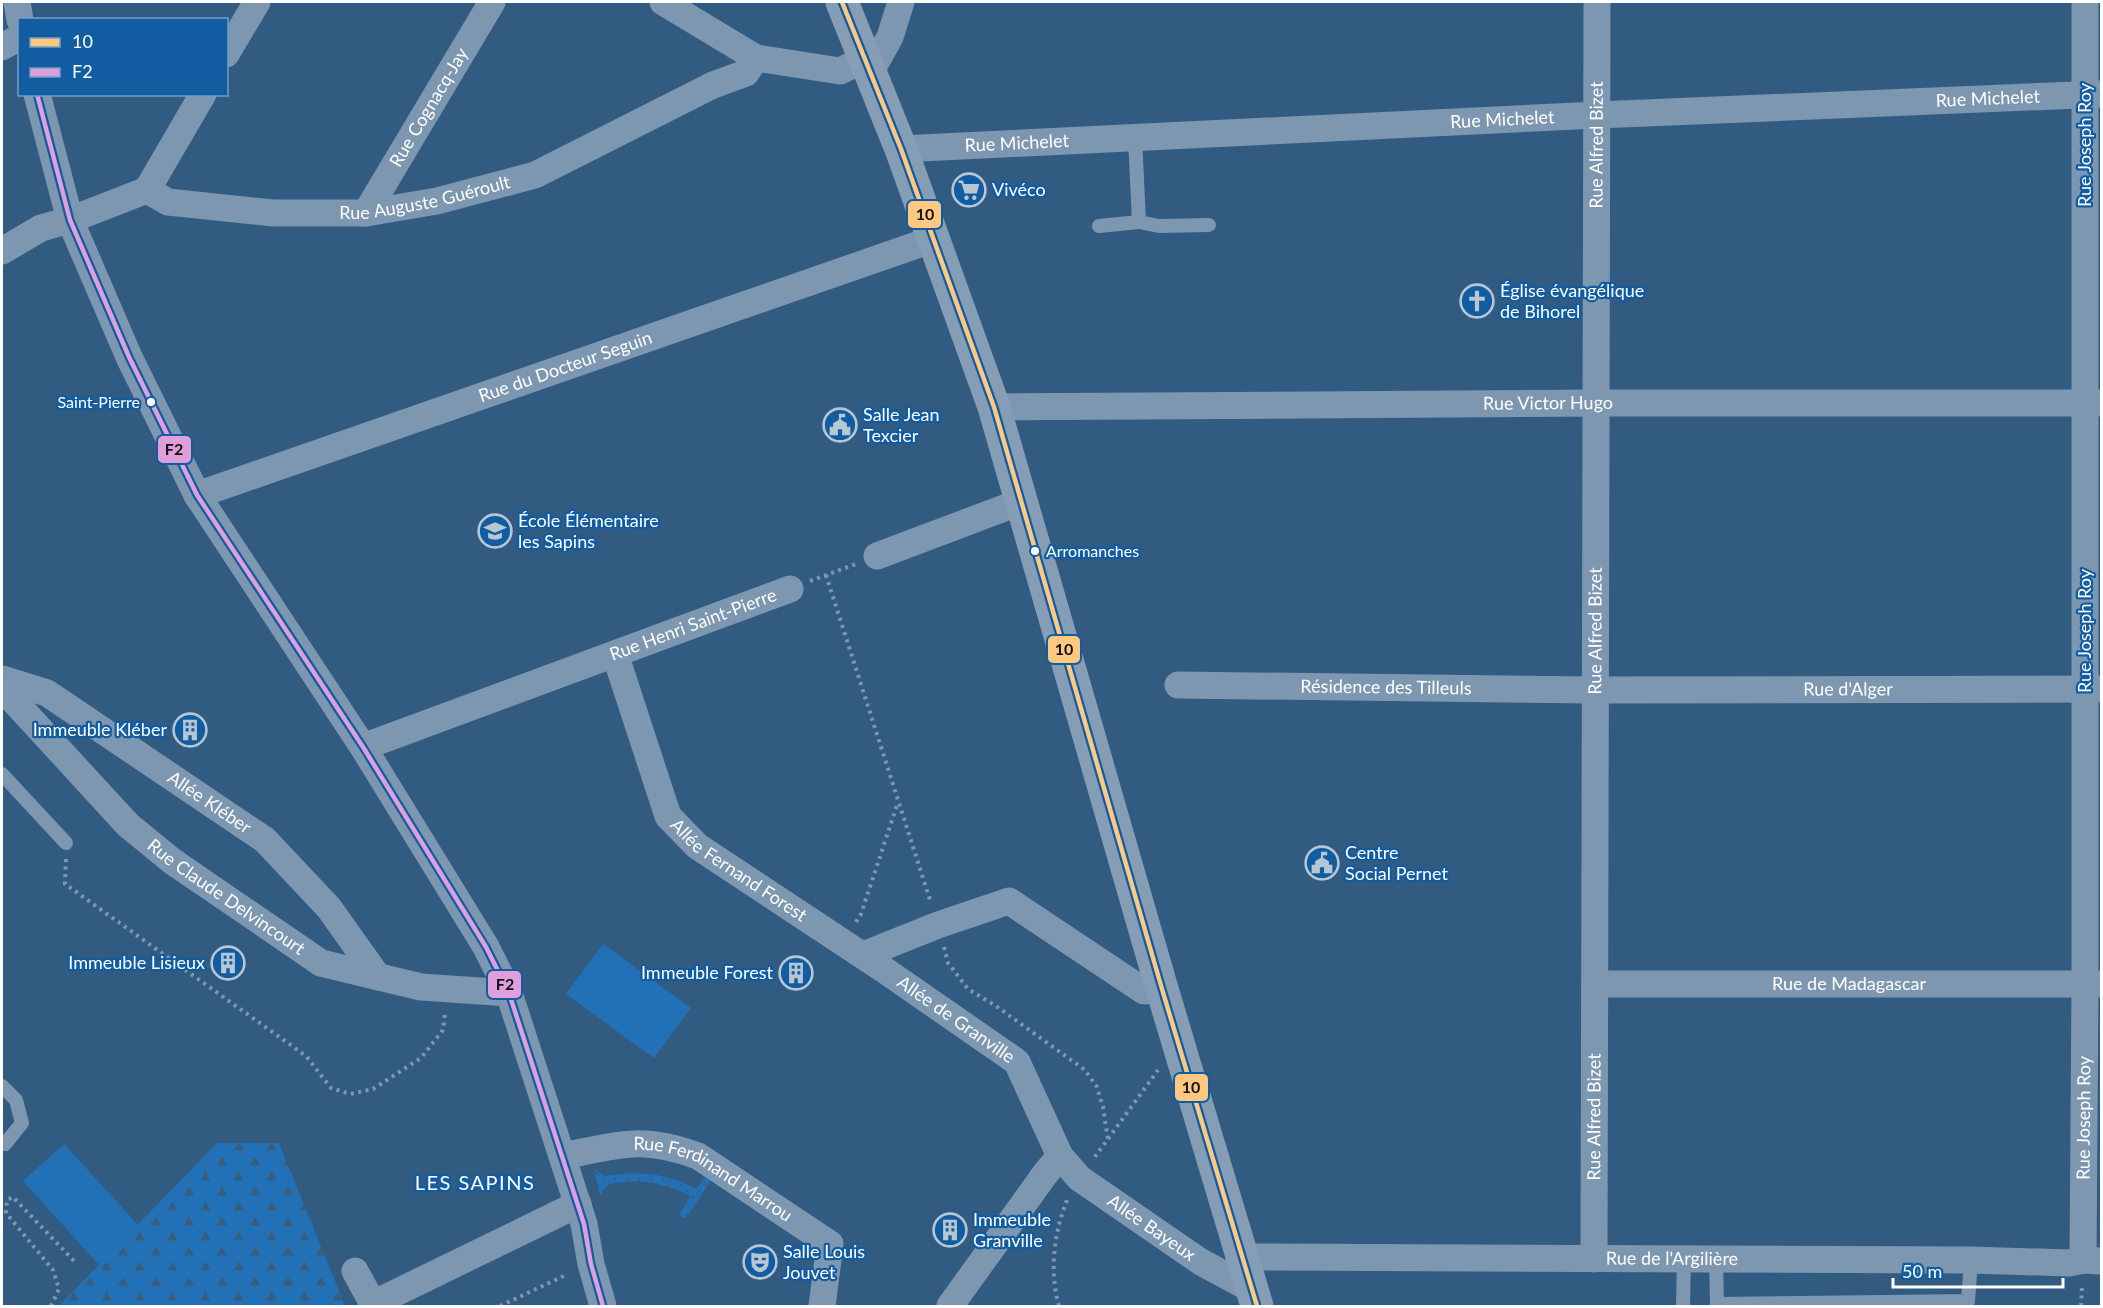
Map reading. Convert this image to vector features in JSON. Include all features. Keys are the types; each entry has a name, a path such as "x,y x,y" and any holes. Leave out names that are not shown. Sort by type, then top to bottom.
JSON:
{"street":[{"path":"17,2 20,18"},
{"path":"228,51 257,2"},
{"name":"Rue Cognacq-Jay","path":"366,213 492,2"},
{"path":"663,2 756,58 840,71 868,66 890,38 901,2"},
{"path":"842,2 901,149 994,407 1254,1298"},
{"name":"Rue Alfred Bizet","path":"1594,1259 1597,2"},
{"name":"Rue Joseph Roy","path":"2085,2 2093,94 2092,1261"},
{"path":"2,47 18,38"},
{"name":"Rue Auguste Guéroult","path":"147,190 168,202 273,213 366,213 437,201 535,175 713,85 746,73 756,58"},
{"name":"Rue Michelet","path":"901,149 1597,115 2093,94"},
{"path":"38,96 70,220 129,357 197,495 363,747 486,948 509,993 578,1204 603,1306"},
{"path":"2,251 40,228 70,220 147,190 202,96"},
{"name":"Rue du Docteur Seguin","path":"197,495 934,239"},
{"name":"Rue Victor Hugo","path":"994,407 1596,403 2093,403"},
{"path":"877,556 1023,501"},
{"name":"Rue Henri Saint-Pierre","path":"363,747 790,589"},
{"name":"Allée Fernand Forest","path":"615,654 668,816 698,846 853,949"},
{"name":"Allée Kléber","path":"2,679 47,693 265,840 329,908 378,977"},
{"name":"Résidence des Tilleuls","path":"1178,685 1595,690"},
{"name":"Rue Claude Delvincourt","path":"2,688 128,825 172,861 321,963 421,987 509,993"},
{"name":"Rue d'Alger","path":"1595,690 2093,689"},
{"path":"853,949 938,925 1009,901 1144,991 1162,989"},
{"name":"Allée de Granville","path":"853,949 1017,1062 1060,1156"},
{"name":"Rue de Madagascar","path":"1594,984 2093,984"},
{"name":"Rue Ferdinand Marrou","path":"563,1156 628,1143 649,1142 674,1147 698,1156 830,1244 822,1306"},
{"path":"950,1306 1060,1156"},
{"name":"Allée Bayeux","path":"1060,1156 1079,1178 1254,1298"},
{"path":"355,1271 373,1304 578,1204"},
{"name":"Rue de l'Argilière","path":"1242,1257 1971,1260 2069,1263 2092,1261"}],"lane":[{"path":"1135,137 1139,222"},
{"path":"1099,226 1139,222 1159,226 1209,225"},
{"path":"2,774 66,843"},
{"path":"2,1086 16,1100 22,1123 5,1144 2,1143"},
{"path":"1683,1306 1684,1259"},
{"path":"1716,1259 1717,1304 1968,1304 1971,1260"}],"path":[{"name":"Rue Henri Saint-Pierre","path":"790,589 877,556"},
{"path":"826,575 938,925 948,963 968,989 996,1006 1085,1070 1097,1087 1104,1107 1107,1140"},
{"path":"853,949 861,914 898,801"},
{"path":"66,843 64,884 306,1056 331,1088 350,1094 373,1089 420,1058 442,1030 450,989"},
{"path":"1059,1306 1054,1272 1055,1245 1063,1211 1079,1178 1178,1042"},
{"path":"51,1306 59,1289 53,1270 6,1213 7,1200 12,1197 74,1261"},
{"path":"500,1306 591,1264"}],"green space":[{"path":"603,944 691,1008 654,1058 566,994"},
{"path":"217,1143 279,1143 345,1306 59,1306"},
{"path":"64,1144 141,1228 100,1266 23,1181"},
{"path":"594,1169 605,1176 640,1173 663,1176 696,1189 705,1177 711,1180 687,1217 683,1218 680,1214 690,1196 660,1184 631,1181 608,1184 600,1196"}],"transit line":[{"name":"10","path":"842,2 901,149 994,407 1162,989 1257,1306"},
{"name":"F2","path":"38,96 70,220 129,357 197,495 363,747 486,947 509,993 584,1224 591,1264 603,1306"}],"place":[{"name":"Vivéco","path":"969,190"},
{"name":"Église évangélique de Bihorel","path":"1477,301"},
{"name":"Saint-Pierre","path":"151,402"},
{"name":"Salle Jean Texcier","path":"840,425"},
{"name":"École Élémentaire les Sapins","path":"495,531"},
{"name":"Arromanches","path":"1035,551"},
{"name":"Immeuble Kléber","path":"190,730"},
{"name":"Centre Social Pernet","path":"1322,863"},
{"name":"Immeuble Lisieux","path":"228,963"},
{"name":"Immeuble Forest","path":"796,973"},
{"name":"Immeuble Granville","path":"950,1230"},
{"name":"Salle Louis Jouvet","path":"760,1262"}],"district":[{"name":"LES SAPINS","path":"475,1183"}]}
